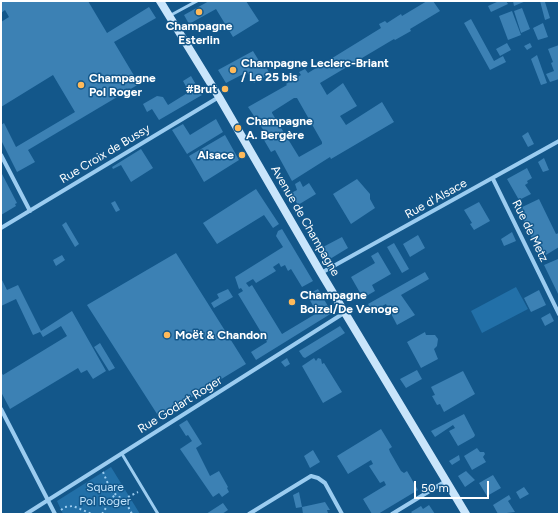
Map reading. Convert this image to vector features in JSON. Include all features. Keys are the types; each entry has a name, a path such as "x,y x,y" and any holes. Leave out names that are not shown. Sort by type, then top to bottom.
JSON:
{"main road":[{"name":"Avenue de Champagne","path":"160,1 219,97 466,514"}],"street":[{"name":"Rue Croix de Bussy","path":"1,228 219,97"},
{"name":"Rue d'Alsace","path":"322,273 494,179 559,141"},
{"path":"1,155 30,211"},
{"name":"Rue de Metz","path":"494,179 559,314"},
{"name":"Rue Godart Roger","path":"26,514 345,312"},
{"path":"1,409 55,514"},
{"path":"249,514 311,476 318,478 325,483 342,514"},
{"path":"392,514 446,481"}],"lane":[{"path":"169,16 197,1"},
{"path":"122,454 158,514"}],"path":[{"path":"101,467 111,491 125,501 132,514"},
{"path":"125,501 128,497 143,489"},
{"path":"102,514 115,494"},
{"path":"55,514 65,507 73,506 92,514"}],"green space":[{"path":"516,287 528,309 482,333 471,311"},
{"name":"Square Pol Roger","path":"111,467 140,514 63,514 57,501"}],"building":[{"path":"1,1 88,1 107,33 149,7 156,18 114,42 139,84 28,150 35,162 17,172 1,140 1,125 4,123 16,147 75,112 53,75 1,107 1,22 9,17 5,10 1,13"},
{"path":"209,1 246,1 259,21 233,37 216,9 189,24 184,15"},
{"path":"427,1 433,1 440,11 410,29 411,31 395,40 394,39 320,83 327,95 343,83 357,106 340,116 346,125 382,102 394,122 331,159 330,157 292,181 275,150 271,152 264,140 268,137 248,107 287,85 286,84 301,75 299,72 305,69 308,73 381,28 379,24 385,21 387,23 401,14 402,16","holes":["294,98 297,98 322,142 322,144 299,157 272,113"]},
{"path":"499,1 506,1 508,4 491,12 488,6"},
{"path":"513,1 526,1 514,6"},
{"path":"540,1 548,1 545,2 550,18 545,20"},
{"path":"522,8 530,29 521,33 514,11"},
{"path":"512,11 521,35 508,40 499,16"},
{"path":"471,19 494,61 503,56 506,62 490,70 464,23"},
{"path":"543,23 548,37 538,40 533,28"},
{"path":"507,43 511,50 500,56 496,49"},
{"path":"530,43 532,47 527,50 524,46"},
{"path":"559,45 559,79 550,82 546,74 554,71 551,63 553,62 548,49"},
{"path":"253,51 264,69 266,67 270,74 254,83 247,72 226,83 218,70"},
{"path":"537,55 547,83 541,85 531,59"},
{"path":"191,76 202,95 159,120 152,109 147,112 143,104 157,96 163,97 168,105 189,92 183,81"},
{"path":"216,119 223,132 187,154 172,130 183,124 190,135"},
{"path":"528,132 534,144 528,147 522,136"},
{"path":"225,135 239,160 204,182 189,156"},
{"path":"141,149 153,168 131,182 121,165 113,169 112,167"},
{"path":"544,158 549,170 543,172 538,162"},
{"path":"527,168 532,178 527,181 528,183 525,185 531,194 519,200 507,179"},
{"path":"1,172 17,203 15,204 16,206 1,215"},
{"path":"357,179 370,194 370,199 375,208 351,224 333,194"},
{"path":"300,181 303,187 309,183 316,194 298,205 291,193 297,190 295,184"},
{"path":"256,189 279,224 273,228 264,215 217,244 203,223"},
{"path":"539,199 556,234 559,233 559,247 541,258 518,209"},
{"path":"115,201 120,210 116,212 111,203"},
{"path":"479,202 490,221 474,230 470,224 472,223 464,210"},
{"path":"66,222 79,244 75,247 62,225"},
{"path":"282,229 313,281 302,287 291,269 288,271 285,265 281,267 279,263 273,267 276,271 256,283 253,279 246,283 249,287 252,285 282,334 317,313 307,295 318,289 332,313 256,360 251,352 267,342 238,294 243,291 241,288 239,289 235,277 283,247 276,236 278,231"},
{"path":"512,232 516,241 504,246 501,239"},
{"path":"418,235 425,248 410,257 403,244"},
{"path":"342,237 348,248 330,259 323,247"},
{"path":"394,243 409,269 402,273 387,247"},
{"path":"378,252 391,274 372,285 375,291 363,298 351,277 375,263 371,256"},
{"name":"Moёt & Chandon","path":"176,253 246,364 159,417 87,305"},
{"path":"62,255 65,260 56,266 53,260"},
{"path":"558,259 559,261 559,296 544,265"},
{"path":"425,272 429,279 401,295 415,315 397,325 386,304 372,311 368,304"},
{"path":"1,278 7,290 18,285 41,331 72,311 106,371 93,379 87,370 81,373 78,368 10,409 1,392 1,372 3,375 67,336 61,326 43,337 40,332 33,335 16,299 1,306"},
{"path":"228,289 233,297 214,308 211,303 219,298 217,294"},
{"path":"539,290 546,305 531,312 524,298"},
{"path":"550,313 554,321 545,326 541,318"},
{"path":"340,326 345,333 305,358 303,357 299,351"},
{"path":"425,332 426,335 435,335 438,339 437,346 434,349 438,359 421,368 407,342"},
{"path":"100,343 115,368 109,371 94,347"},
{"path":"287,358 290,364 285,367 281,362"},
{"path":"314,358 316,361 318,358 321,359 322,364 324,363 342,392 323,403 302,366"},
{"path":"417,370 422,379 406,388 400,379"},
{"path":"463,371 475,394 444,412 440,404 437,405 432,396 435,395 431,387"},
{"path":"464,414 475,435 458,446 449,431 455,428 453,425 435,437 431,431"},
{"path":"187,420 202,444 196,448 210,476 219,471 228,487 229,492 222,497 219,493 213,497 180,449 192,441 188,435 186,436 179,425"},
{"path":"381,429 392,447 389,449 390,452 401,471 404,473 407,471 418,490 378,514 372,514 363,499 386,485 384,481 380,483 369,466 373,464 371,460 348,474 337,456"},
{"path":"477,448 480,452 484,452 485,454 483,457 486,462 472,470 464,456"},
{"path":"313,450 320,462 310,468 304,456"},
{"path":"459,455 460,460 452,465 449,461"},
{"path":"466,471 475,480 465,487 458,476"},
{"path":"493,475 501,488 487,496 479,483"},
{"path":"524,487 529,494 520,499 516,492"},
{"path":"299,492 302,507 296,508 293,495"},
{"path":"509,495 511,499 508,501 515,512 498,514 493,505"},
{"path":"325,502 330,510 327,510 328,513 303,514 302,507"},
{"path":"223,503 228,510 222,514 206,514"},
{"path":"429,505 435,514 413,514 411,512 421,506 423,509"}],"place":[{"name":"Champagne Esterlin","path":"199,12"},
{"name":"Champagne Leclerc-Briant / Le 25 bis","path":"233,70"},
{"name":"Champagne Pol Roger","path":"81,85"},
{"name":"#Brut","path":"225,89"},
{"name":"Champagne A. Bergère","path":"238,128"},
{"name":"Alsace","path":"242,155"},
{"name":"Champagne Boizel/De Venoge","path":"292,302"},
{"name":"Moёt & Chandon","path":"167,335"}]}
